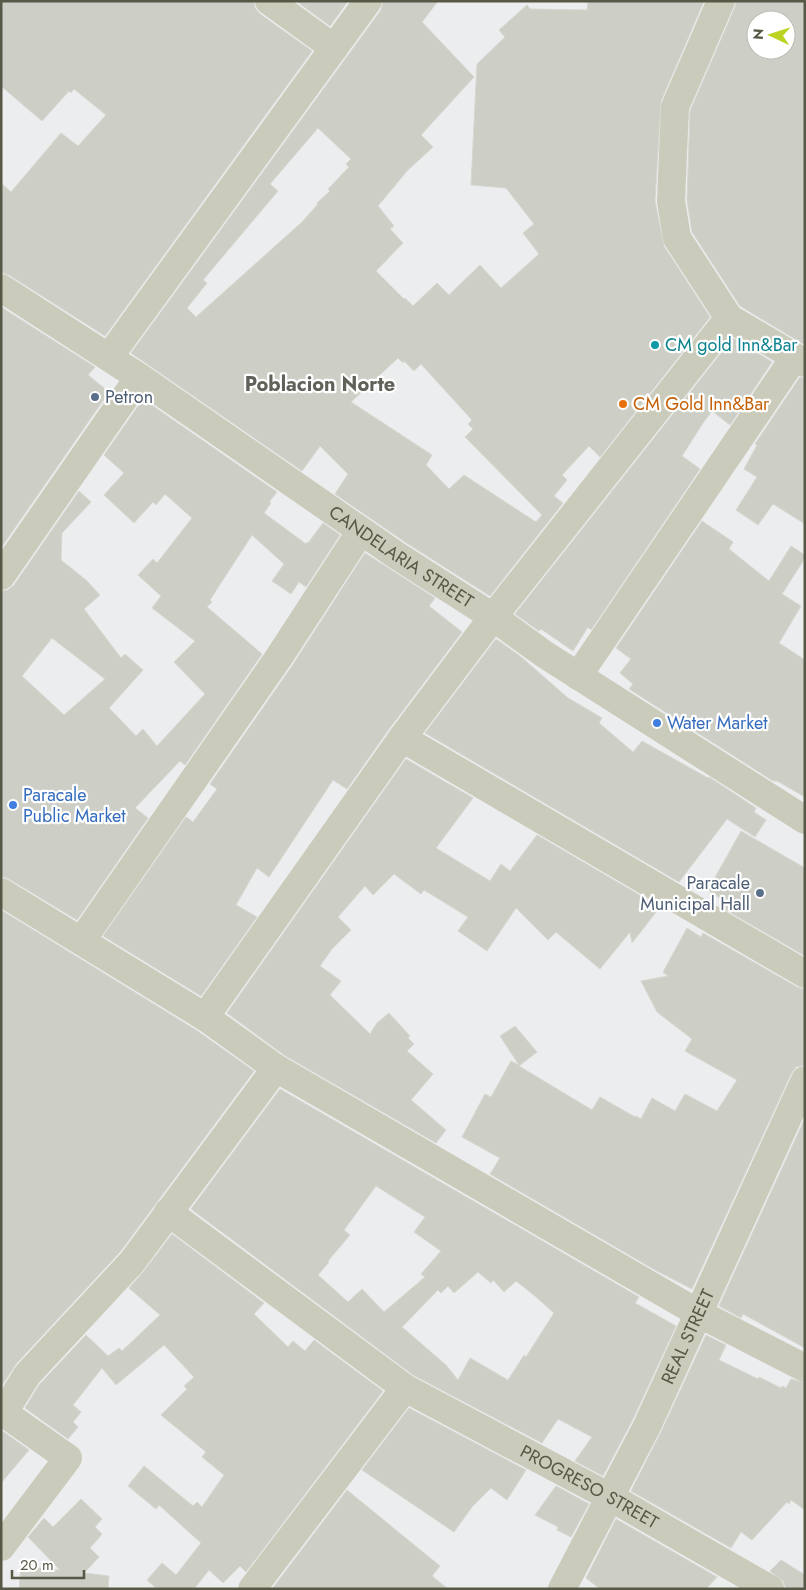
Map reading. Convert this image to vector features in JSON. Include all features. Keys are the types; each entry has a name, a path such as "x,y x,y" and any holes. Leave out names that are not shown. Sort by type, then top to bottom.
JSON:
{"street":[{"path":"269,1 334,48"},
{"path":"109,357 368,1"},
{"path":"578,676 799,361 729,318 677,238 671,201 675,107 721,1"},
{"name":"CANDELARIA STREET","path":"1,288 139,377 396,555 493,617 544,654 805,820"},
{"path":"206,1017 402,738 493,617 729,318"},
{"path":"1,576 139,377"},
{"path":"82,940 279,658 361,531"},
{"path":"402,738 805,974"},
{"path":"1,892 206,1017 276,1068 698,1313 805,1368"},
{"path":"1,1546 68,1458 3,1412 27,1375 132,1262 276,1068"},
{"name":"REAL STREET","path":"562,1589 647,1426 805,1080"},
{"name":"PROGRESO STREET","path":"168,1212 405,1388 610,1497 770,1589"},
{"path":"252,1589 405,1388"}],"building":[{"path":"1,1 254,1 255,8 260,14 312,51 105,336 9,275 1,272 1,183 11,192 61,133 78,146 106,115 74,89 71,93 69,91 42,121 1,86"},
{"path":"296,1 348,1 330,26"},
{"path":"383,1 438,1 422,22 474,77 421,135 433,147 407,171 378,206 394,226 390,229 403,243 376,271 413,306 437,283 449,295 480,265 501,288 539,254 523,233 534,224 506,188 471,185 477,64 505,37 499,30 527,5 530,9 587,10 588,1 704,1 661,101 655,201 664,246 710,317 600,457 589,446 562,475 567,480 554,496 563,503 490,596 405,542 335,494 348,474 320,446 302,471 131,353 381,10","holes":["318,128 351,159 346,164 349,167 328,189 330,191 317,203 302,222 196,317 187,308 207,283 203,280 278,191 270,184","398,358 414,371 421,364 472,420 468,424 473,429 465,437 542,515 536,522 464,475 449,489 426,465 432,455 351,402"]},
{"path":"736,1 805,1 805,345 740,306 692,232 687,200 690,111"},
{"path":"1,307 95,367 88,375 109,392 1,548"},
{"path":"733,338 772,362 730,425 712,411 703,423 682,456 700,469 591,630 588,627 573,651 515,614"},
{"path":"800,377 805,379 805,524 773,504 758,525 736,510 757,477 744,469 757,445 755,444"},
{"path":"143,399 277,492 269,502 271,503 264,513 306,544 323,523 340,535 306,587 299,582 291,594 272,581 284,564 252,535 210,600 212,602 207,607 262,654 185,765 180,761 135,808 148,818 77,920 1,876 1,591 8,590 14,585 79,491 91,502 62,533 61,560 86,580 100,595 84,609 121,658 125,654 143,670 109,708 136,736 143,729 157,746 205,694 174,662 195,641 152,608 161,596 138,575 153,559 157,563 192,518 165,494 156,505 153,502 134,523 104,495 124,473 104,455","holes":["52,638 105,679 64,715 22,676"]},
{"path":"702,521 733,542 729,549 769,581 791,546 805,555 805,558 782,594 801,606 779,643 805,660 805,797 777,781 773,781 629,689 633,684 620,673 631,659 616,648"},
{"path":"365,553 435,598 429,606 462,632 389,729 347,789 333,780 269,877 257,868 236,905 257,917 201,996 103,936 186,817 193,822 217,789 210,784 292,666"},
{"path":"496,639 520,656 568,698 602,718 599,723 633,752 642,741 709,777 756,808 754,812 766,820 755,837 727,819 679,882 425,733"},
{"path":"406,759 473,798 436,848 490,881 501,864 510,871 537,835 660,907 632,943 630,932 600,969 556,932 548,940 516,908 487,951 458,931 468,917 424,890 421,894 394,874 373,895 365,886 338,917 351,930 332,949 320,966 341,981 330,995 370,1034 377,1023 389,1013 410,1036 408,1038 414,1044 407,1051 433,1074 411,1100 446,1130 436,1143 284,1055 227,1013"},
{"name":"Paracale Municipal Hall","path":"741,831 805,868 805,956 719,906 722,900 708,890"},
{"path":"1,910 196,1030 254,1071 120,1252 16,1364 1,1387"},
{"path":"687,928 701,937 703,933 805,990 805,1065 796,1067 791,1074 692,1289 655,1270 490,1174 500,1158 462,1137 485,1094 491,1097 511,1061 519,1065 500,1036 515,1026 537,1052 519,1066 592,1110 600,1097 641,1119 652,1098 675,1111 685,1094 717,1111 737,1080 685,1051 692,1039 657,1012 641,981 668,976 663,972"},
{"path":"280,1089 639,1297 635,1303 676,1326 633,1419 603,1476 575,1461 592,1437 558,1419 542,1443 413,1375 191,1209","holes":["376,1186 425,1217 414,1232 441,1251 421,1274 425,1277 384,1312 362,1289 348,1302 318,1275 350,1235 344,1230","478,1272 491,1283 493,1280 504,1292 516,1281 554,1313 526,1357 524,1355 508,1380 470,1358 458,1380 446,1365 402,1327 438,1290 441,1293 448,1286 454,1293"]},
{"path":"805,1118 805,1348 743,1314 741,1318 719,1306"},
{"path":"172,1234 264,1303 254,1314 288,1347 293,1341 305,1351 314,1340 383,1391 246,1572 240,1566 223,1583 209,1570 194,1589 157,1589 147,1580 162,1563 176,1575 201,1543 159,1505 156,1509 128,1486 144,1466 193,1506 197,1502 202,1507 224,1475 202,1457 206,1452 161,1415 187,1389 184,1386 194,1377 164,1345 116,1385 102,1368 73,1405 81,1412 73,1422 78,1427 68,1439 25,1408 39,1385 86,1335 108,1356 119,1348 122,1351 160,1315 129,1288"},
{"path":"706,1335 726,1345 719,1360 758,1379 759,1377 781,1388 782,1386 786,1388 791,1379 805,1383 805,1510 791,1500 789,1504 787,1502 752,1540 741,1532 731,1548 631,1491"},
{"path":"409,1408 526,1470 507,1500 491,1488 472,1507 454,1532 362,1470"},
{"path":"1,1430 29,1450 1,1483"},
{"path":"556,1486 589,1504 571,1537 557,1530 558,1527 535,1515"},
{"path":"347,1490 440,1566 432,1576 448,1589 272,1589"},
{"path":"81,1499 102,1519 95,1527 102,1534 90,1548 99,1557 84,1573 109,1576 108,1589 19,1589 21,1566 60,1570 28,1537 44,1518 53,1527"},
{"path":"616,1519 717,1577 706,1589 600,1589 586,1578"},
{"path":"781,1560 805,1575 805,1589 786,1589 783,1581 770,1571"}],"place":[{"name":"CM gold Inn&Bar","path":"655,345"},
{"name":"Petron","path":"95,397"},
{"name":"CM Gold Inn&Bar","path":"623,404"},
{"name":"Water Market","path":"657,723"},
{"name":"Paracale Public Market","path":"13,805"},
{"name":"Paracale Municipal Hall","path":"760,893"}],"district":[{"name":"Poblacion Norte","path":"320,384"}]}
